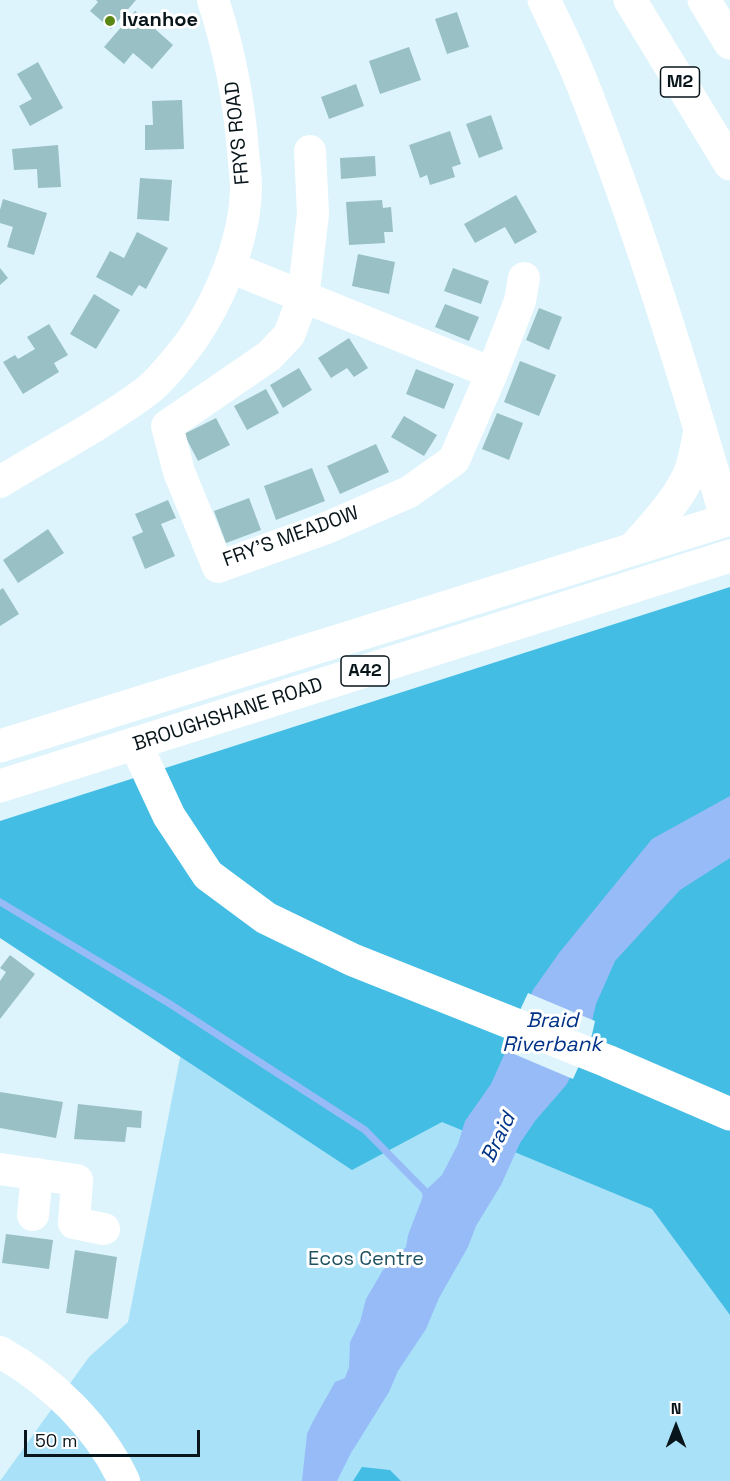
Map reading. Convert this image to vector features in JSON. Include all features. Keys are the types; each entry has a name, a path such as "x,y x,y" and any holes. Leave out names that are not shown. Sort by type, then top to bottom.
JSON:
{"main road":[{"path":"544,0 582,81 637,228 729,523"},
{"name":"M2","path":"630,0 730,164"},
{"path":"704,0 730,43"},
{"path":"633,549 658,521 688,476 695,458 700,428"},
{"name":"BROUGHSHANE ROAD","path":"0,746 633,549 729,523"},
{"name":"BROUGHSHANE ROAD","path":"0,786 730,556"},
{"path":"160,696 143,714 138,727 137,744 169,816 208,875 266,918 352,960 607,1061 730,1114"}],"street":[{"name":"FRYS ROAD","path":"0,482 104,419 148,389 180,356 206,321 224,285 239,238 246,188 240,118 233,74 213,0"},
{"name":"FRY'S MEADOW","path":"310,151 313,214 303,298 289,335 269,356 166,426 179,472 218,567 324,529 409,492 454,460 520,301 524,278"},
{"path":"230,267 492,373"},
{"path":"0,1169 77,1180 74,1223 104,1228"},
{"path":"33,1215 37,1174"},
{"path":"0,1352 45,1382 86,1422 108,1452 124,1481"}],"green space":[{"name":"Ecos Centre","path":"209,910 730,1159 730,1481 0,1481 89,1357 128,1322"}],"shaded area":[{"path":"730,587 730,1315 652,1209 442,1122 352,1170 0,938 0,821"},
{"path":"362,1467 390,1470 401,1481 353,1481"}],"water":[{"name":"Braid Riverbank","path":"730,796 730,858 680,890 615,961 596,1004 588,1038 567,1084 535,1121 520,1143 501,1185 476,1226 468,1247 439,1298 426,1329 398,1371 389,1392 351,1453 337,1481 302,1481 307,1434 335,1382 345,1378 349,1367 350,1342 360,1322 366,1299 383,1270 406,1247 408,1235 425,1191 442,1175 458,1144 465,1121 491,1084 533,990 559,953 652,839"}],"pier":[{"path":"528,993 595,1021 591,1039 573,1079 502,1049"}],"building":[{"name":"Ivanhoe","path":"96,0 136,0 111,29 90,11 98,2"},
{"path":"135,11 173,45 152,69 133,53 124,64 104,47"},
{"path":"457,12 469,47 447,54 435,19"},
{"path":"409,47 421,80 380,94 369,61"},
{"path":"38,62 63,108 30,126 19,106 32,99 17,74"},
{"path":"356,84 364,106 329,119 321,97"},
{"path":"182,100 184,149 145,150 145,125 153,125 152,101"},
{"path":"491,115 503,149 479,158 466,124"},
{"path":"450,131 461,164 452,167 455,177 430,185 427,175 420,178 409,145"},
{"path":"58,145 61,187 38,188 37,169 14,170 12,149"},
{"path":"375,156 376,176 341,179 340,158"},
{"path":"140,178 172,180 169,221 137,219"},
{"path":"516,195 537,232 515,244 505,227 475,243 464,224"},
{"path":"3,199 47,213 34,255 7,247 13,227 0,223"},
{"path":"382,200 383,208 391,207 393,232 384,232 385,243 349,245 346,202"},
{"path":"137,232 168,248 146,289 139,285 132,296 96,277 110,251 124,258"},
{"path":"358,254 395,262 389,294 352,286"},
{"path":"0,268 8,278 0,285"},
{"path":"453,268 489,281 481,304 444,291"},
{"path":"94,294 120,310 96,349 70,334"},
{"path":"445,304 479,317 469,341 435,327"},
{"path":"539,308 562,317 549,350 526,340"},
{"path":"49,324 68,355 54,363 59,372 23,394 3,362 15,355 18,359 35,349 27,337"},
{"path":"349,338 368,368 354,377 347,368 331,378 318,358"},
{"path":"520,361 556,375 539,416 504,402"},
{"path":"299,368 312,390 283,408 270,385"},
{"path":"416,369 454,384 444,409 406,394"},
{"path":"266,389 279,413 247,430 234,406"},
{"path":"497,413 523,423 509,460 482,449"},
{"path":"404,416 437,435 424,456 391,437"},
{"path":"216,418 230,445 198,461 184,434"},
{"path":"376,444 389,472 340,494 327,466"},
{"path":"312,468 325,501 276,520 264,486"},
{"path":"249,498 261,530 226,543 214,511"},
{"path":"168,500 176,518 161,524 175,556 145,569 132,537 143,532 135,514"},
{"path":"48,529 64,553 18,583 3,560"},
{"path":"3,588 19,614 0,626 0,590"},
{"path":"10,955 35,974 0,1019 0,981 6,972 0,968"},
{"path":"0,1092 63,1102 56,1138 0,1128"},
{"path":"78,1104 142,1111 141,1128 127,1127 125,1142 74,1139"},
{"path":"6,1234 53,1240 49,1269 2,1263"},
{"path":"75,1250 117,1257 108,1319 66,1313"}],"waterway":[{"path":"0,902 170,1004 365,1130 425,1191 427,1200"}],"place":[{"name":"Ivanhoe","path":"110,21"}],"water label":[{"name":"Braid","path":"499,1138"}]}
